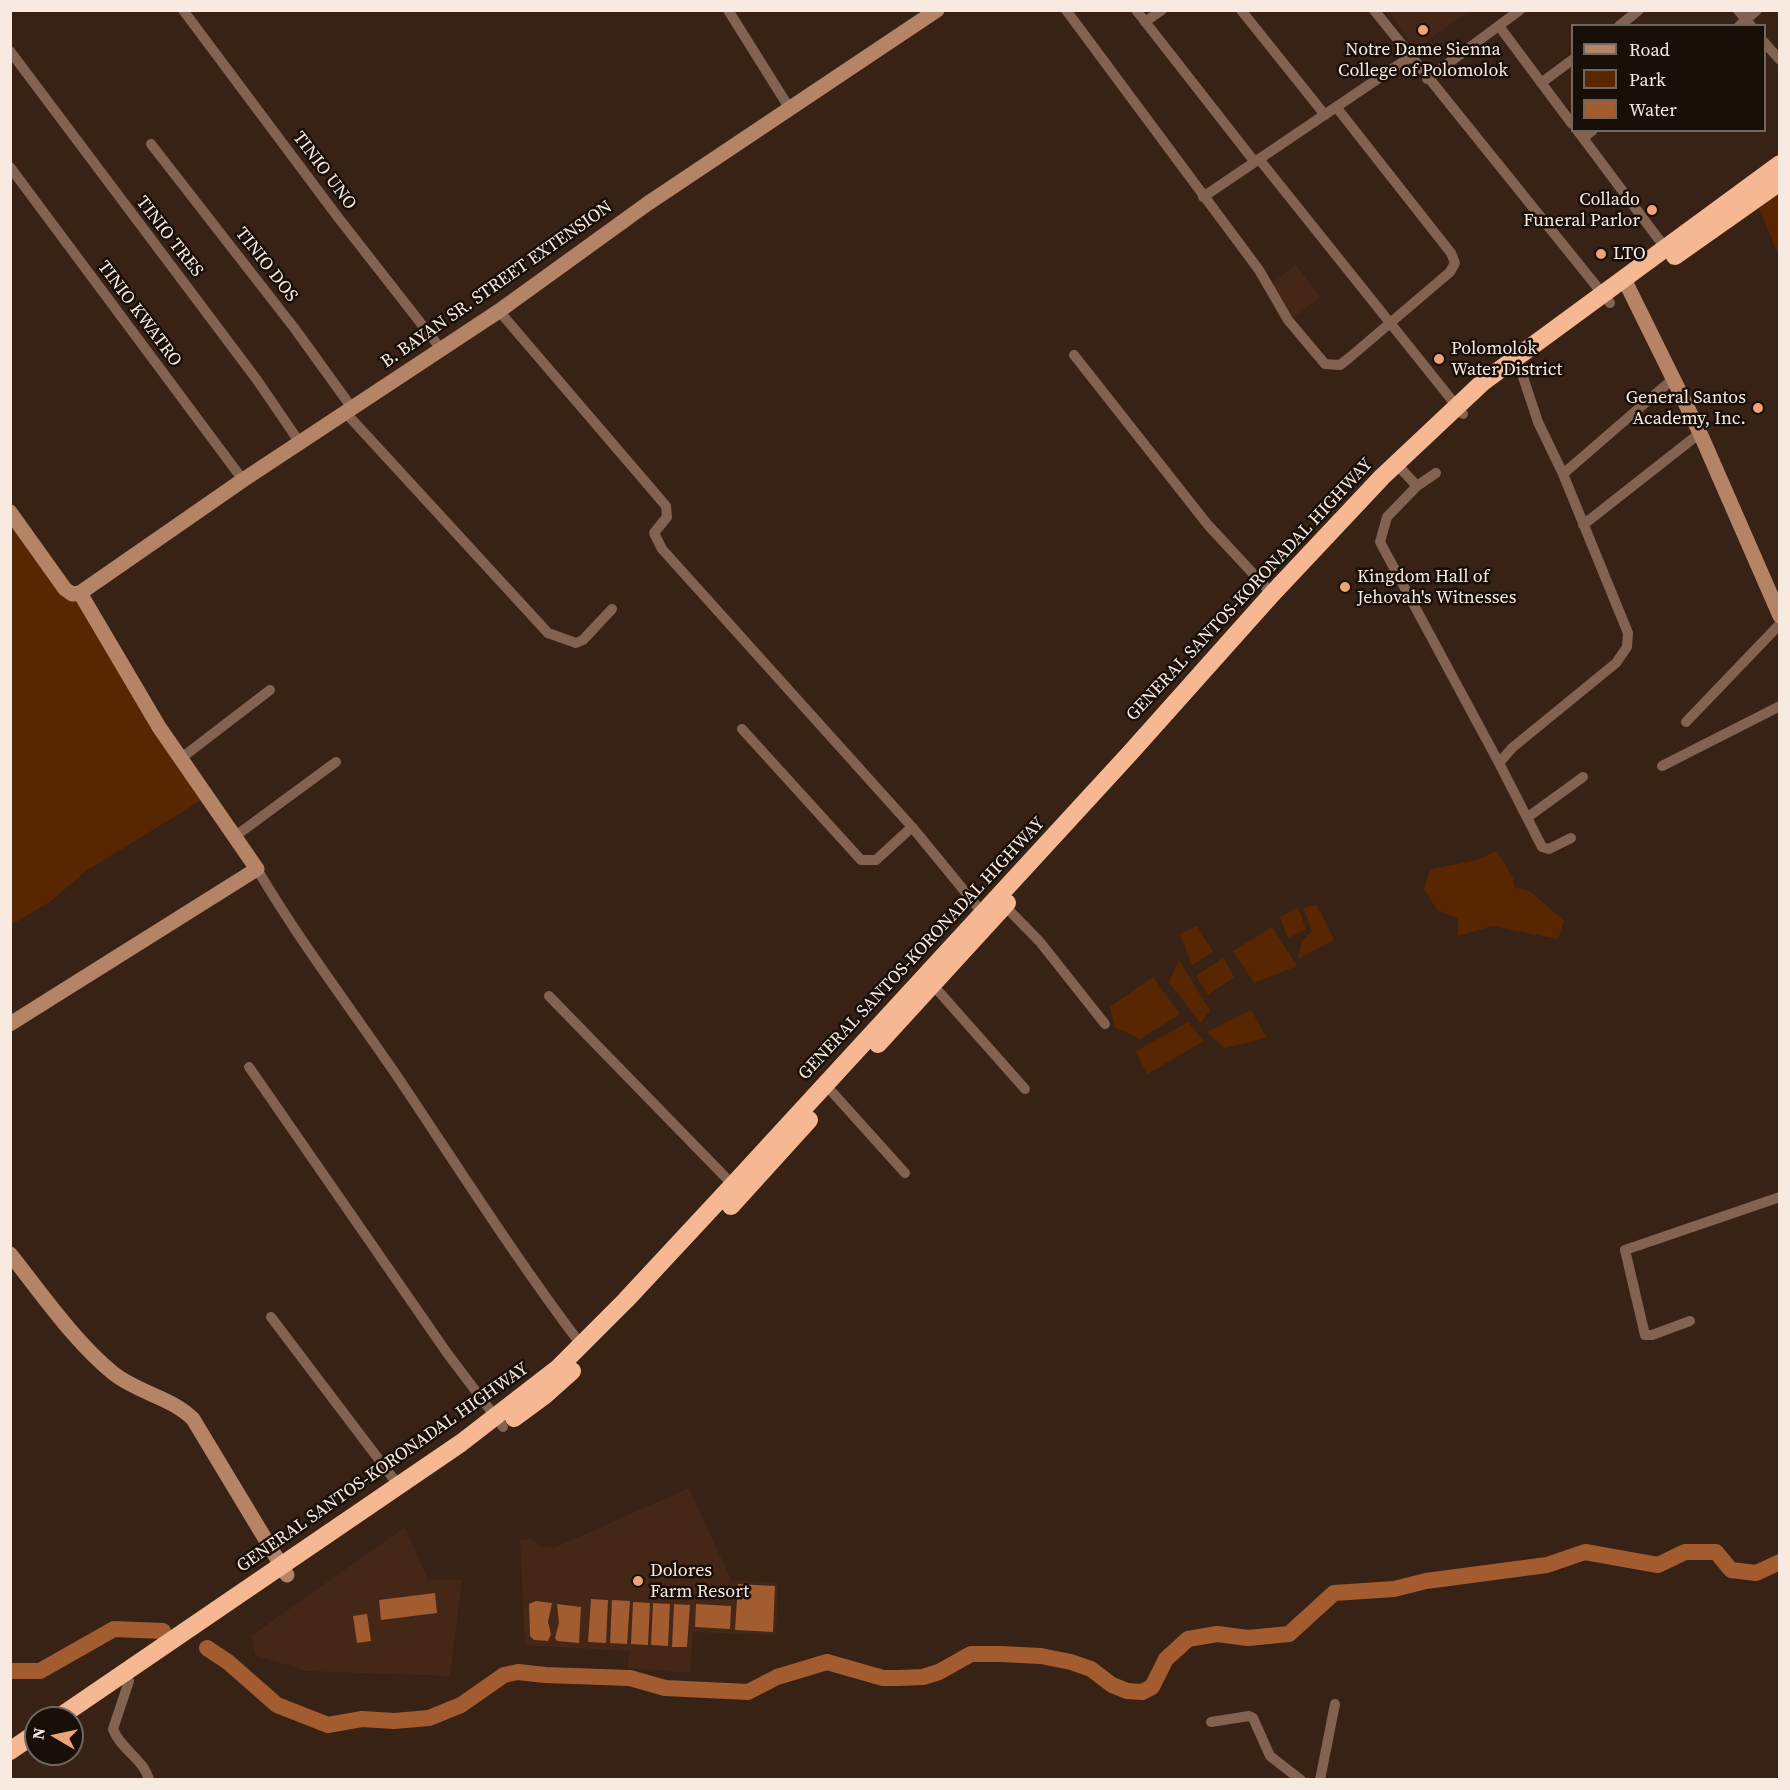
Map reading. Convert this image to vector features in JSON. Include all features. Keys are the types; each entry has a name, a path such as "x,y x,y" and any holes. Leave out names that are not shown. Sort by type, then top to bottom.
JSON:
{"highway":[{"name":"GENERAL SANTOS-KORONADAL HIGHWAY","path":"1627,284 1666,249 1779,164"},
{"name":"GENERAL SANTOS-KORONADAL HIGHWAY","path":"1001,902 1272,594 1382,477 1460,410 1520,368 1627,284 1779,182"},
{"name":"GENERAL SANTOS-KORONADAL HIGHWAY","path":"84,1712 500,1422 630,1304 734,1185 1460,410 1483,382 1606,300"},
{"name":"GENERAL SANTOS-KORONADAL HIGHWAY","path":"76,1706 284,1571 399,1486 552,1389 933,985 987,917"},
{"path":"10,1750 24,1741"},
{"path":"10,1762 24,1752"}],"street":[{"name":"TINIO UNO","path":"183,10 441,349"},
{"path":"728,10 790,109"},
{"name":"B. BAYAN SR. STREET EXTENSION","path":"80,593 243,480 499,311 647,204 937,10"},
{"path":"1066,10 1259,270 1288,320 1325,364 1340,365 1450,272 1455,263 1451,253 1336,108"},
{"path":"1162,10 1141,14 1460,410"},
{"path":"1241,10 1325,116"},
{"path":"1374,10 1606,300"},
{"path":"1427,79 1520,10"},
{"path":"1622,24 1639,10"},
{"path":"1738,10 1746,24 1757,10"},
{"path":"1499,26 1571,123"},
{"path":"1766,44 1779,60"},
{"name":"TINIO TRES","path":"10,51 257,380 300,443"},
{"path":"1203,197 1410,57"},
{"path":"1541,83 1571,61"},
{"path":"1580,134 1666,249"},
{"name":"TINIO DOS","path":"151,144 295,329 348,410 548,633 576,643 583,640 612,609"},
{"name":"TINIO KWATRO","path":"10,167 243,480"},
{"path":"1627,284 1700,433 1779,616"},
{"path":"499,311 666,506 667,517 654,533 662,549 912,827 987,917"},
{"path":"1074,355 1208,525 1272,594"},
{"path":"1499,763 1512,748 1616,663 1627,647 1628,633 1563,474 1538,422 1520,368"},
{"path":"1563,474 1674,378"},
{"path":"1583,525 1700,433"},
{"path":"1402,470 1417,486"},
{"path":"1436,472 1417,486 1387,517 1380,542 1544,849 1571,838"},
{"path":"10,512 65,589 72,594 80,593 180,759 257,869 299,939 374,1042 482,1205 582,1346"},
{"path":"1686,722 1779,624"},
{"path":"180,759 270,690"},
{"path":"1662,766 1779,706"},
{"path":"742,729 861,860 876,860 912,827"},
{"path":"234,837 336,762"},
{"path":"1527,817 1583,777"},
{"path":"10,1024 257,869"},
{"path":"1001,902 1040,942 1105,1024"},
{"path":"933,985 1025,1089"},
{"path":"549,996 734,1185"},
{"path":"249,1067 447,1353 500,1422"},
{"path":"833,1093 905,1173"},
{"path":"1690,1321 1652,1335 1645,1335 1624,1250 1779,1197"},
{"path":"10,1254 107,1368 132,1385 179,1407 193,1419 284,1571"},
{"path":"271,1317 399,1486"},
{"path":"129,1681 113,1729 118,1739 144,1768 149,1779"},
{"path":"1320,1779 1335,1704"},
{"path":"1211,1722 1249,1716 1253,1718 1270,1756 1301,1779"}],"shaded area":[{"name":"Notre Dame Sienna College of Polomolok","path":"1388,11 1469,11 1416,49"},
{"path":"1296,265 1320,297 1291,320 1266,288"},
{"name":"Dolores Farm Resort","path":"689,1488 731,1580 778,1583 776,1635 693,1632 690,1673 628,1668 629,1651 525,1645 520,1540 531,1539 540,1546 554,1548"},
{"path":"405,1527 428,1580 462,1580 450,1676 306,1671 255,1655 251,1636"}],"green space":[{"path":"1775,191 1779,198 1779,256 1759,209"},
{"path":"10,526 64,598 78,602 203,799 86,871 51,901 11,925"},
{"path":"1497,851 1513,878 1514,887 1531,892 1564,921 1558,939 1492,926 1458,936 1458,918 1437,910 1424,889 1430,869 1473,861"},
{"path":"1317,905 1334,940 1298,959 1302,941 1312,931 1303,908"},
{"path":"1298,907 1306,929 1288,938 1280,917"},
{"path":"1197,926 1213,952 1192,965 1180,934"},
{"path":"1272,927 1297,966 1254,983 1233,951"},
{"path":"1223,958 1234,977 1208,995 1196,976"},
{"path":"1179,960 1210,1011 1200,1023 1169,982"},
{"path":"1153,977 1180,1014 1140,1039 1115,1027 1110,1007"},
{"path":"1251,1010 1267,1038 1224,1048 1207,1032"},
{"path":"1188,1022 1204,1041 1147,1074 1136,1051"}],"water":[{"path":"738,1584 775,1586 773,1632 735,1630"},
{"path":"435,1593 437,1613 381,1620 379,1600"},
{"path":"591,1599 608,1600 606,1643 588,1642"},
{"path":"612,1600 630,1601 627,1644 610,1643"},
{"path":"536,1601 552,1603 548,1622 551,1634 548,1641 534,1640 530,1636 529,1604"},
{"path":"633,1602 650,1603 648,1645 631,1644"},
{"path":"653,1603 670,1604 668,1646 651,1645"},
{"path":"557,1604 581,1607 579,1643 557,1641 555,1638 559,1623"},
{"path":"674,1604 690,1605 687,1647 672,1647"},
{"path":"696,1604 731,1606 730,1629 695,1627"},
{"path":"367,1614 371,1641 357,1643 353,1616"}],"waterway":[{"path":"207,1648 228,1662 277,1705 328,1725 362,1719 394,1721 429,1718 461,1705 504,1675 518,1672 630,1678 665,1688 748,1692 777,1677 827,1662 883,1678 923,1677 939,1672 971,1654 1000,1654 1041,1656 1071,1662 1091,1669 1112,1685 1127,1691 1142,1692 1152,1687 1166,1659 1188,1639 1217,1634 1248,1638 1289,1634 1334,1593 1394,1589 1426,1581 1547,1565 1585,1552 1658,1565 1685,1552 1716,1552 1731,1570 1756,1573 1780,1562"},
{"path":"10,1671 40,1671 114,1629 163,1631"}],"place":[{"name":"Notre Dame Sienna College of Polomolok","path":"1423,30"},
{"name":"Collado Funeral Parlor","path":"1652,210"},
{"name":"LTO","path":"1601,254"},
{"name":"Polomolok Water District","path":"1439,359"},
{"name":"General Santos Academy, Inc.","path":"1758,408"},
{"name":"Kingdom Hall of Jehovah's Witnesses","path":"1345,587"},
{"name":"Dolores Farm Resort","path":"638,1581"}]}
